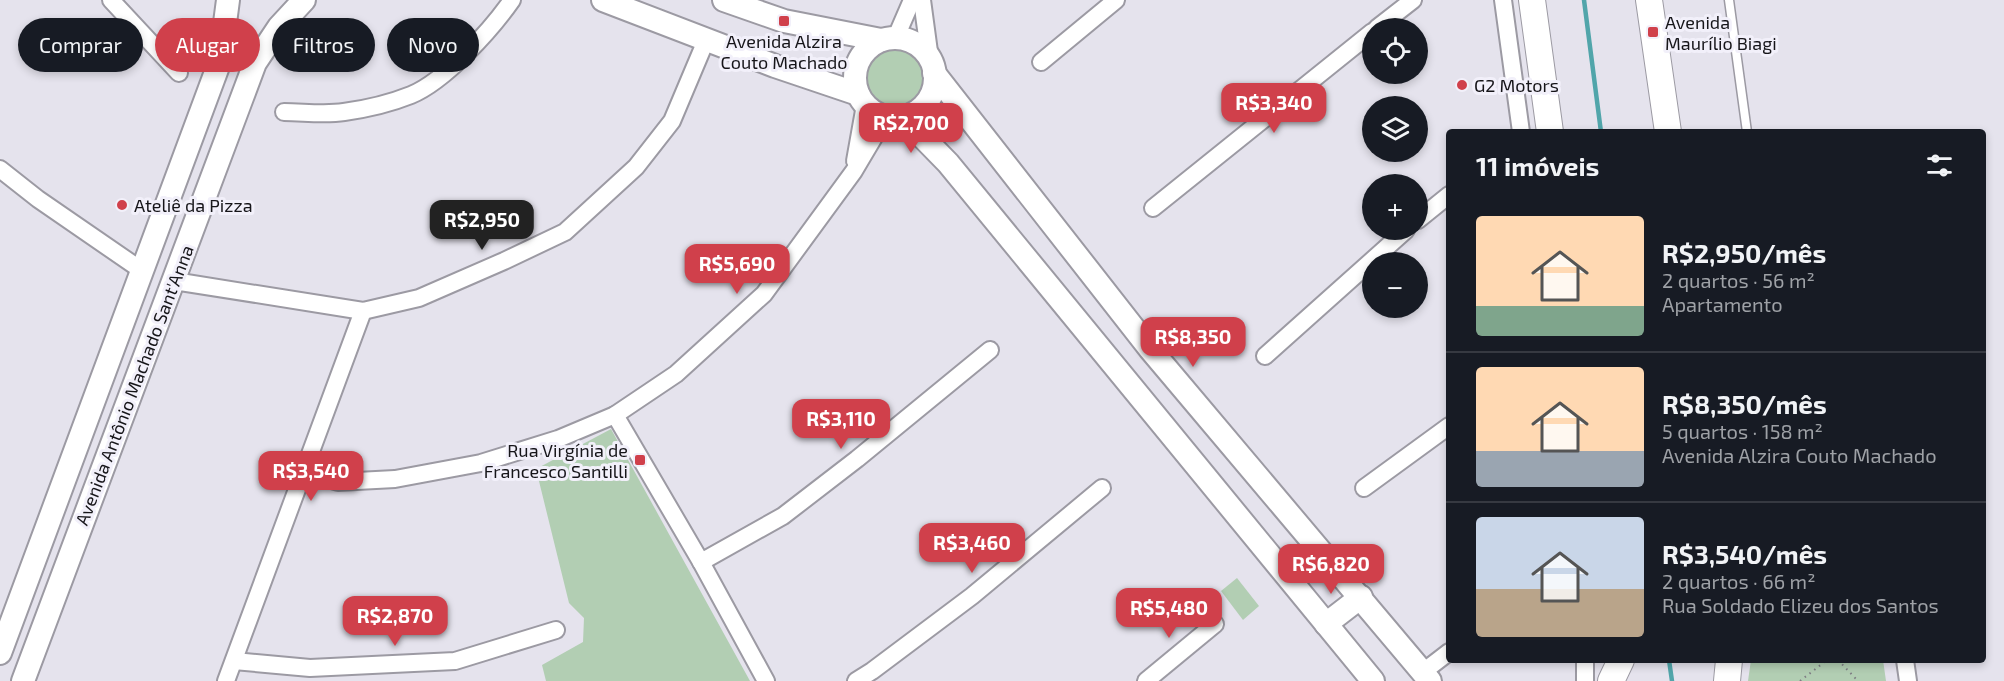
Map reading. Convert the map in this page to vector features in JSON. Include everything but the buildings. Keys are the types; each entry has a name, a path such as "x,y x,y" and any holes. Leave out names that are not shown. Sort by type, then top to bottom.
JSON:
{"main road":[{"path":"1532,0 1550,129"},
{"path":"1649,0 1668,129"}],"street":[{"path":"111,0 179,73"},
{"name":"Avenida Antônio Machado Sant'Anna","path":"0,653 144,272 220,61 228,0"},
{"name":"Avenida Antônio Machado Sant'Anna","path":"23,681 255,63 279,27 304,0"},
{"path":"284,112 342,112 374,106 413,94 452,68 512,0"},
{"path":"724,0 784,21 888,39 906,39 916,44 1150,349 1427,677 1446,655"},
{"path":"854,171 861,100 854,78 858,62 867,48 888,39 912,0"},
{"path":"304,472 338,482 395,479 481,463 558,439 615,415 675,374 764,294 894,117 914,113 930,96 934,85 922,0"},
{"path":"1041,62 1116,0"},
{"path":"1390,18 1413,0"},
{"path":"1503,0 1521,129"},
{"path":"616,2 861,100 871,111 894,117 948,163 1373,681"},
{"path":"174,281 363,311 419,298 565,232 588,214 636,167 672,121 707,38"},
{"path":"1153,208 1362,40"},
{"path":"0,169 38,200 144,272"},
{"path":"182,169 210,183"},
{"path":"1428,212 1446,197"},
{"path":"1265,356 1395,240"},
{"path":"226,681 363,311"},
{"path":"1121,373 1150,349"},
{"path":"700,562 783,516 857,459 990,350"},
{"path":"615,415 766,681"},
{"path":"1364,488 1446,428"},
{"path":"65,482 93,493"},
{"path":"856,681 872,672 972,596 1102,488"},
{"path":"1326,624 1361,597"},
{"path":"1146,681 1215,624"},
{"path":"234,660 310,668 455,661 556,630"},
{"path":"1585,663 1585,681"},
{"path":"1905,663 1908,681"}],"lane":[{"path":"1729,0 1747,129"}],"path":[{"path":"1800,681 1823,663"},
{"path":"1841,663 1858,681"}],"green space":[{"path":"895,45 913,51 921,59 927,77 921,95 913,103 895,109 877,103 869,95 863,77 869,59 877,51"},
{"path":"611,429 750,681 546,681 542,665 583,642 584,618 569,603 536,469"},
{"path":"1237,578 1259,606 1243,620 1221,591"},
{"path":"1751,663 1883,663 1886,681 1748,681"}],"waterway":[{"path":"1584,0 1601,129"},
{"path":"1669,663 1672,681"}],"place":[{"name":"Avenida Alzira Couto Machado","path":"784,21"},
{"name":"Avenida Maurílio Biagi","path":"1653,32"},
{"name":"G2 Motors","path":"1462,85"},
{"name":"Ateliê da Pizza","path":"122,205"},
{"name":"Rua Virgínia de Francesco Santilli","path":"640,460"}]}
